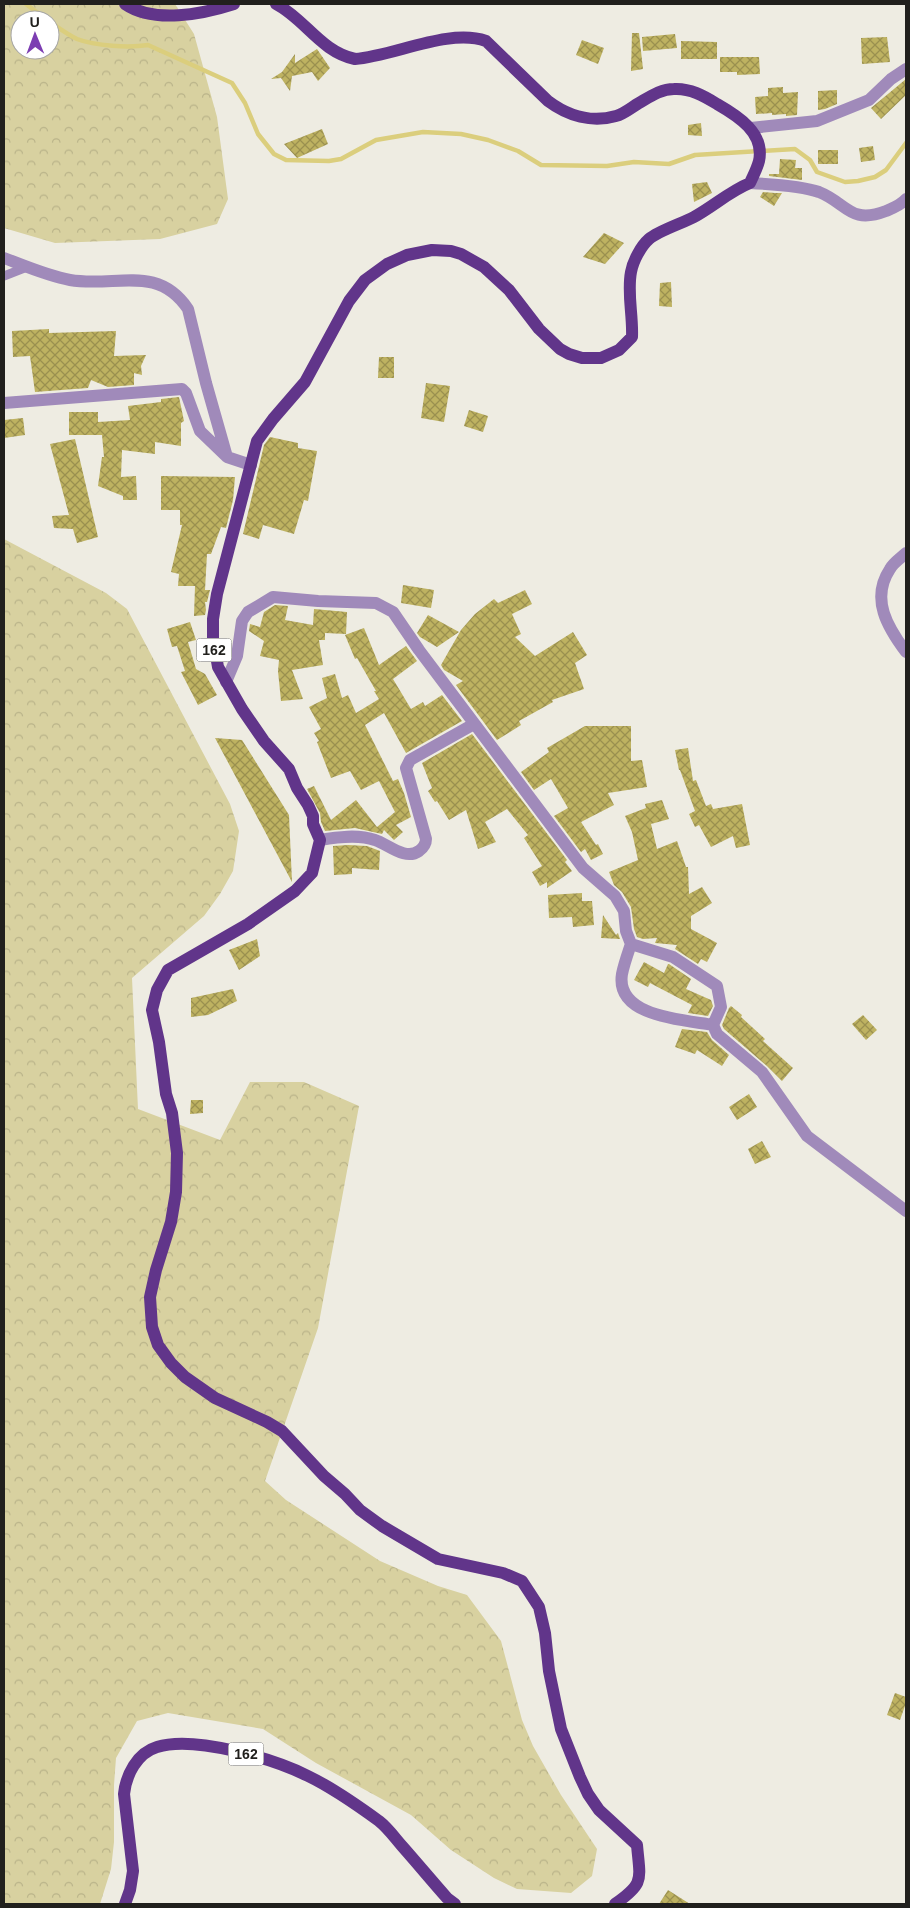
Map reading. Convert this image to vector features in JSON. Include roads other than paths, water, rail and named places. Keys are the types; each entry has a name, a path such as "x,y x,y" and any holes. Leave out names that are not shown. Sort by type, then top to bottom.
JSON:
{"main road":[{"path":"126,4 149,14 175,15 206,13 234,4"},
{"path":"276,4 288,11 322,43 340,56 347,58 364,58 455,38 477,38 486,41 548,101 573,115 588,119 618,116 655,94 674,88 698,94 733,113 751,128 755,136 759,161 750,183"},
{"name":"162","path":"320,840 313,824 313,816 297,788 289,769 264,741 226,682 218,667 214,652 213,619 217,594 257,441 305,382 349,301 365,280 387,264 407,255 432,250 451,251 460,254 484,267 509,290 539,329 560,349 582,358 602,358 619,350 632,337 631,271 634,260 650,238 696,216 750,183"},
{"path":"320,840 312,873 295,891 248,924 168,970 157,990 152,1010 159,1042 166,1094 172,1113 177,1154 176,1192 171,1222 156,1270 150,1297 152,1327 158,1345 185,1377 215,1398 267,1422 282,1432 360,1510 382,1526 438,1559 503,1573 522,1581 539,1607 559,1719 580,1777 588,1794 599,1810 636,1845 640,1877 633,1891 615,1904"},
{"name":"162","path":"125,1904 130,1890 133,1871 124,1794 125,1783 131,1769 143,1755 156,1747 174,1744 216,1746 257,1757 308,1776 380,1822 447,1898 455,1904"}],"street":[{"path":"751,128 817,121 869,100 891,79 906,69"},
{"path":"750,183 820,193 843,208 865,216 876,215 890,210 906,200"},
{"path":"4,258 71,280 106,282 144,281 158,283 170,289 181,299 188,309 192,320 206,383 227,457"},
{"path":"4,403 182,389 186,393 200,431 227,457 251,465"},
{"path":"906,553 890,569 884,582 882,595 882,606 888,626 906,652"},
{"path":"226,682 237,656 242,622 248,612 268,599 281,596 296,600 376,603 393,612 419,650 583,868 615,896 624,911 626,931 631,944 622,975 622,987 626,999 642,1009 665,1017 713,1024"},
{"path":"320,840 342,837 374,840 397,851 416,854 424,847 426,839 406,768 410,760 474,724"},
{"path":"631,944 673,957 717,986 720,1007 713,1024 717,1034 762,1072 807,1136 906,1211"}],"lane":[{"path":"4,276 27,267"}],"waterway":[{"path":"26,4 34,10"},
{"path":"60,29 77,39 93,43 112,46 148,45 232,83 245,103 258,134 274,154 286,160 329,161 341,159 376,140 423,132 461,134 488,140 518,151 541,165 607,166 634,162 669,164 695,155 795,149 810,160 817,172 845,182 875,177 886,170 906,143"}]}
